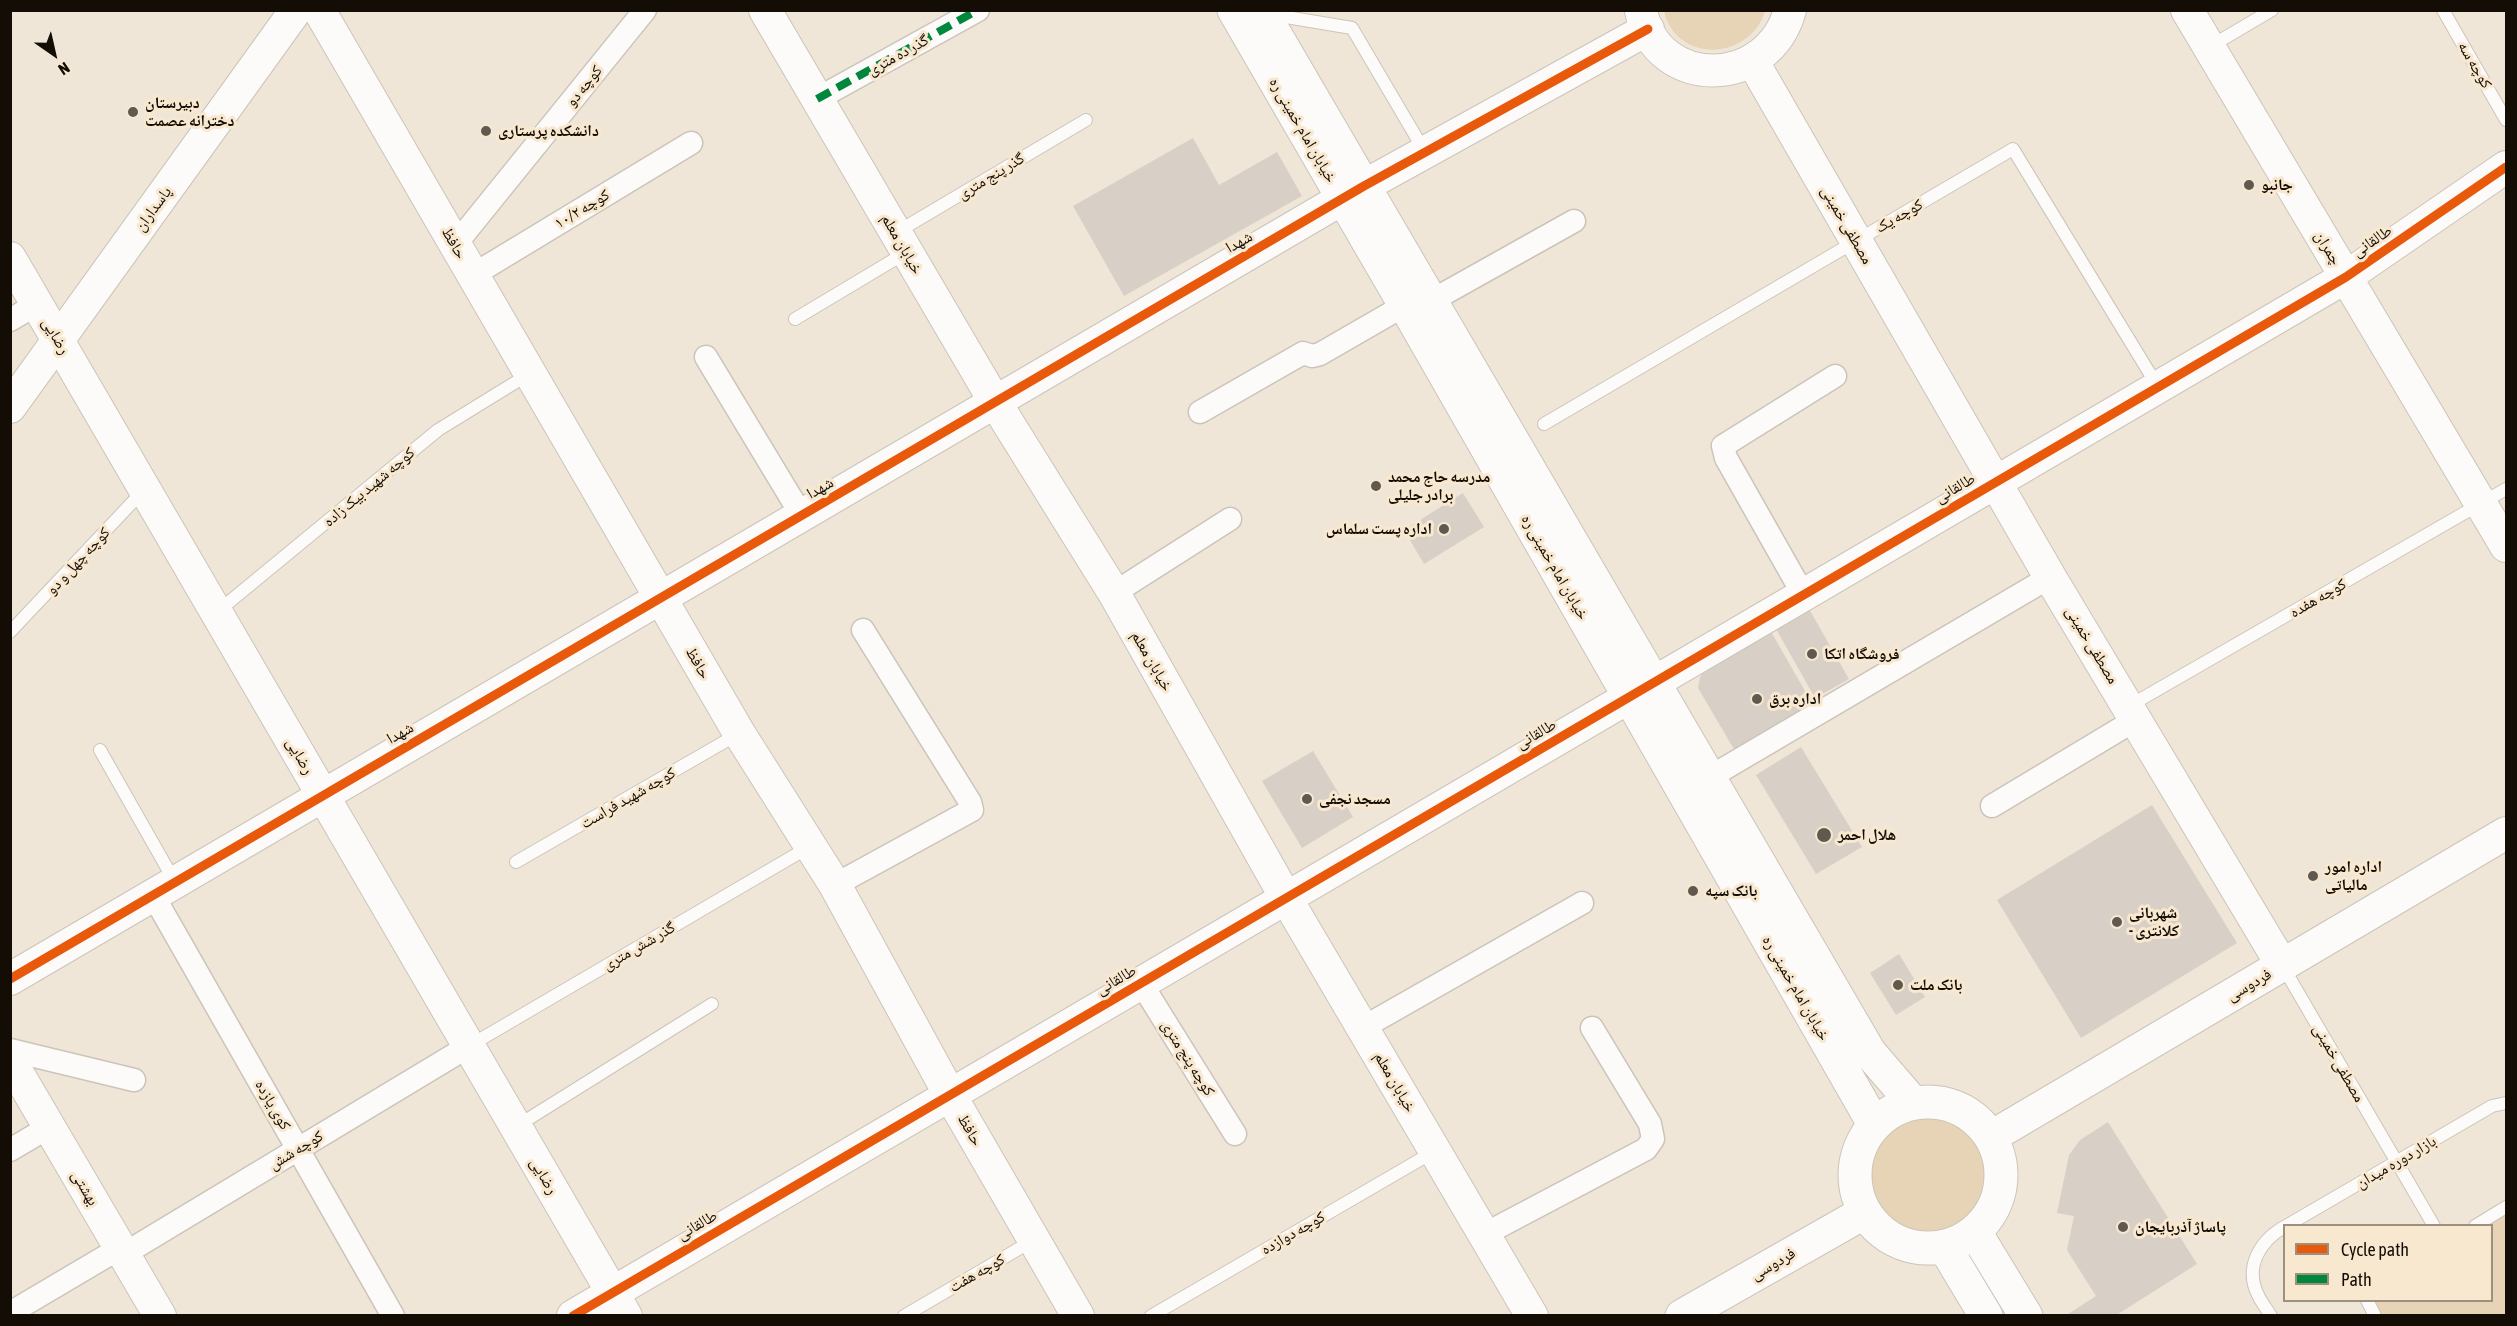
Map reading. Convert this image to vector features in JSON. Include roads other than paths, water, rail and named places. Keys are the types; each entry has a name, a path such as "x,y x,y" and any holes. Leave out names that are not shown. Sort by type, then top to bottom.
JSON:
{"main road":[{"name":"خیابان امام خمینی ره","path":"1253,11 1353,193 1641,690 1874,1124"},
{"name":"خیابان امام خمینی ره","path":"1641,690 1710,777 1870,1053 1912,1103"},
{"path":"1936,1102 1958,1108 1977,1120 1991,1137 1999,1157 2001,1178 1998,1198 1989,1217 1975,1232 1960,1241 1944,1246 1922,1248 1899,1243 1879,1230 1864,1212 1857,1194 1854,1175 1857,1156 1865,1137 1874,1124 1893,1110 1912,1103 1936,1102"},
{"name":"فردوسی","path":"1682,1316 1864,1212"},
{"path":"1975,1232 2026,1316"},
{"path":"1944,1246 1986,1316"}],"street":[{"name":"پاسداران","path":"10,407 296,10"},
{"name":"حافظ","path":"319,10 739,733 835,885 950,1095 1077,1316"},
{"name":"کوچه دو","path":"455,245 645,10"},
{"name":"خیابان معلم","path":"765,10 995,402 1114,593 1286,898 1532,1316"},
{"name":"گذر ده متری","path":"817,99 978,10"},
{"path":"1644,20 1657,45 1677,62 1702,70 1728,70 1753,62 1772,46 1786,26 1790,10"},
{"name":"چمران","path":"2187,10 2346,277 2494,496 2506,546"},
{"name":"شهدا","path":"10,979 1425,153 1644,20"},
{"name":"مصطفی خمینی","path":"1753,62 2050,577 2282,965"},
{"name":"کوچه ۱۰/۲","path":"473,275 691,143"},
{"name":"طالقانی","path":"573,1316 619,1304 950,1095 2346,277 2506,167"},
{"path":"1200,412 1303,353 1312,356 1320,354 1574,221"},
{"name":"رضایی","path":"10,258 619,1304"},
{"path":"10,320 37,304"},
{"path":"706,357 802,516"},
{"path":"1803,594 1726,458 1723,446 1835,376"},
{"path":"1114,593 1230,519"},
{"path":"1710,777 2050,577"},
{"path":"835,885 972,810 970,802 863,630"},
{"path":"1992,806 2132,713"},
{"name":"فردوسی","path":"1991,1137 2506,833"},
{"name":"کوی یازده","path":"164,889 298,1149 393,1316"},
{"path":"1364,1027 1582,903"},
{"name":"کوچه پنج متری","path":"1141,983 1235,1134"},
{"path":"1485,1234 1646,1149 1653,1139 1650,1124 1592,1028"},
{"name":"کوچه شش","path":"10,1313 298,1149 469,1046"},
{"path":"10,1050 134,1080"},
{"name":"بهشتی","path":"10,1060 160,1316"},
{"path":"10,1150 49,1127"}],"lane":[{"path":"2209,47 2272,10"},
{"name":"کوچه سه","path":"2443,10 2506,120"},
{"path":"1253,11 1352,28 1425,153"},
{"name":"گذر پنج متری","path":"795,318 901,242 1086,120"},
{"name":"کوچه یک","path":"1544,424 2013,149 2158,387"},
{"name":"کوچه شهید بیک زاده","path":"216,612 438,430 530,374"},
{"name":"کوچه چهل و دو","path":"10,632 145,489"},
{"name":"کوچه هفده","path":"2132,713 2494,496"},
{"name":"کوچه شهید فراست","path":"516,862 739,733"},
{"path":"100,750 164,889"},
{"name":"گذر شش متری","path":"469,1046 810,846"},
{"name":"مصطفی خمینی","path":"2282,965 2433,1224"},
{"path":"516,1127 712,1004"},
{"name":"بازار دوره میدان","path":"2288,1224 2492,1106 2506,1102"},
{"name":"کوچه دوازده","path":"1150,1316 1435,1150"},
{"path":"2478,1224 2506,1207"},
{"name":"بازار دوره میدان","path":"2271,1316 2258,1296 2253,1281 2253,1266 2258,1251 2267,1239 2283,1227"},
{"name":"کوچه هفت","path":"904,1316 923,1311 1034,1240"},
{"path":"2368,1302 2376,1316"}],"place":[{"name":"دبیرستان دخترانه عصمت","path":"133,112"},
{"name":"دانشکده پرستاری","path":"486,131"},
{"name":"جانبو","path":"2249,185"},
{"name":"مدرسه حاج محمد برادر جلیلی","path":"1376,486"},
{"name":"اداره پست سلماس","path":"1444,529"},
{"name":"فروشگاه اتکا","path":"1812,654"},
{"name":"اداره برق","path":"1757,699"},
{"name":"مسجد نجفی","path":"1307,799"},
{"name":"هلال احمر","path":"1824,835"},
{"name":"اداره امور مالیاتی","path":"2313,876"},
{"name":"بانک سپه","path":"1693,891"},
{"name":"شهربانی - کلانتری","path":"2117,922"},
{"name":"بانک ملت","path":"1898,985"},
{"name":"پاساژ آذربایجان","path":"2123,1227"}]}
